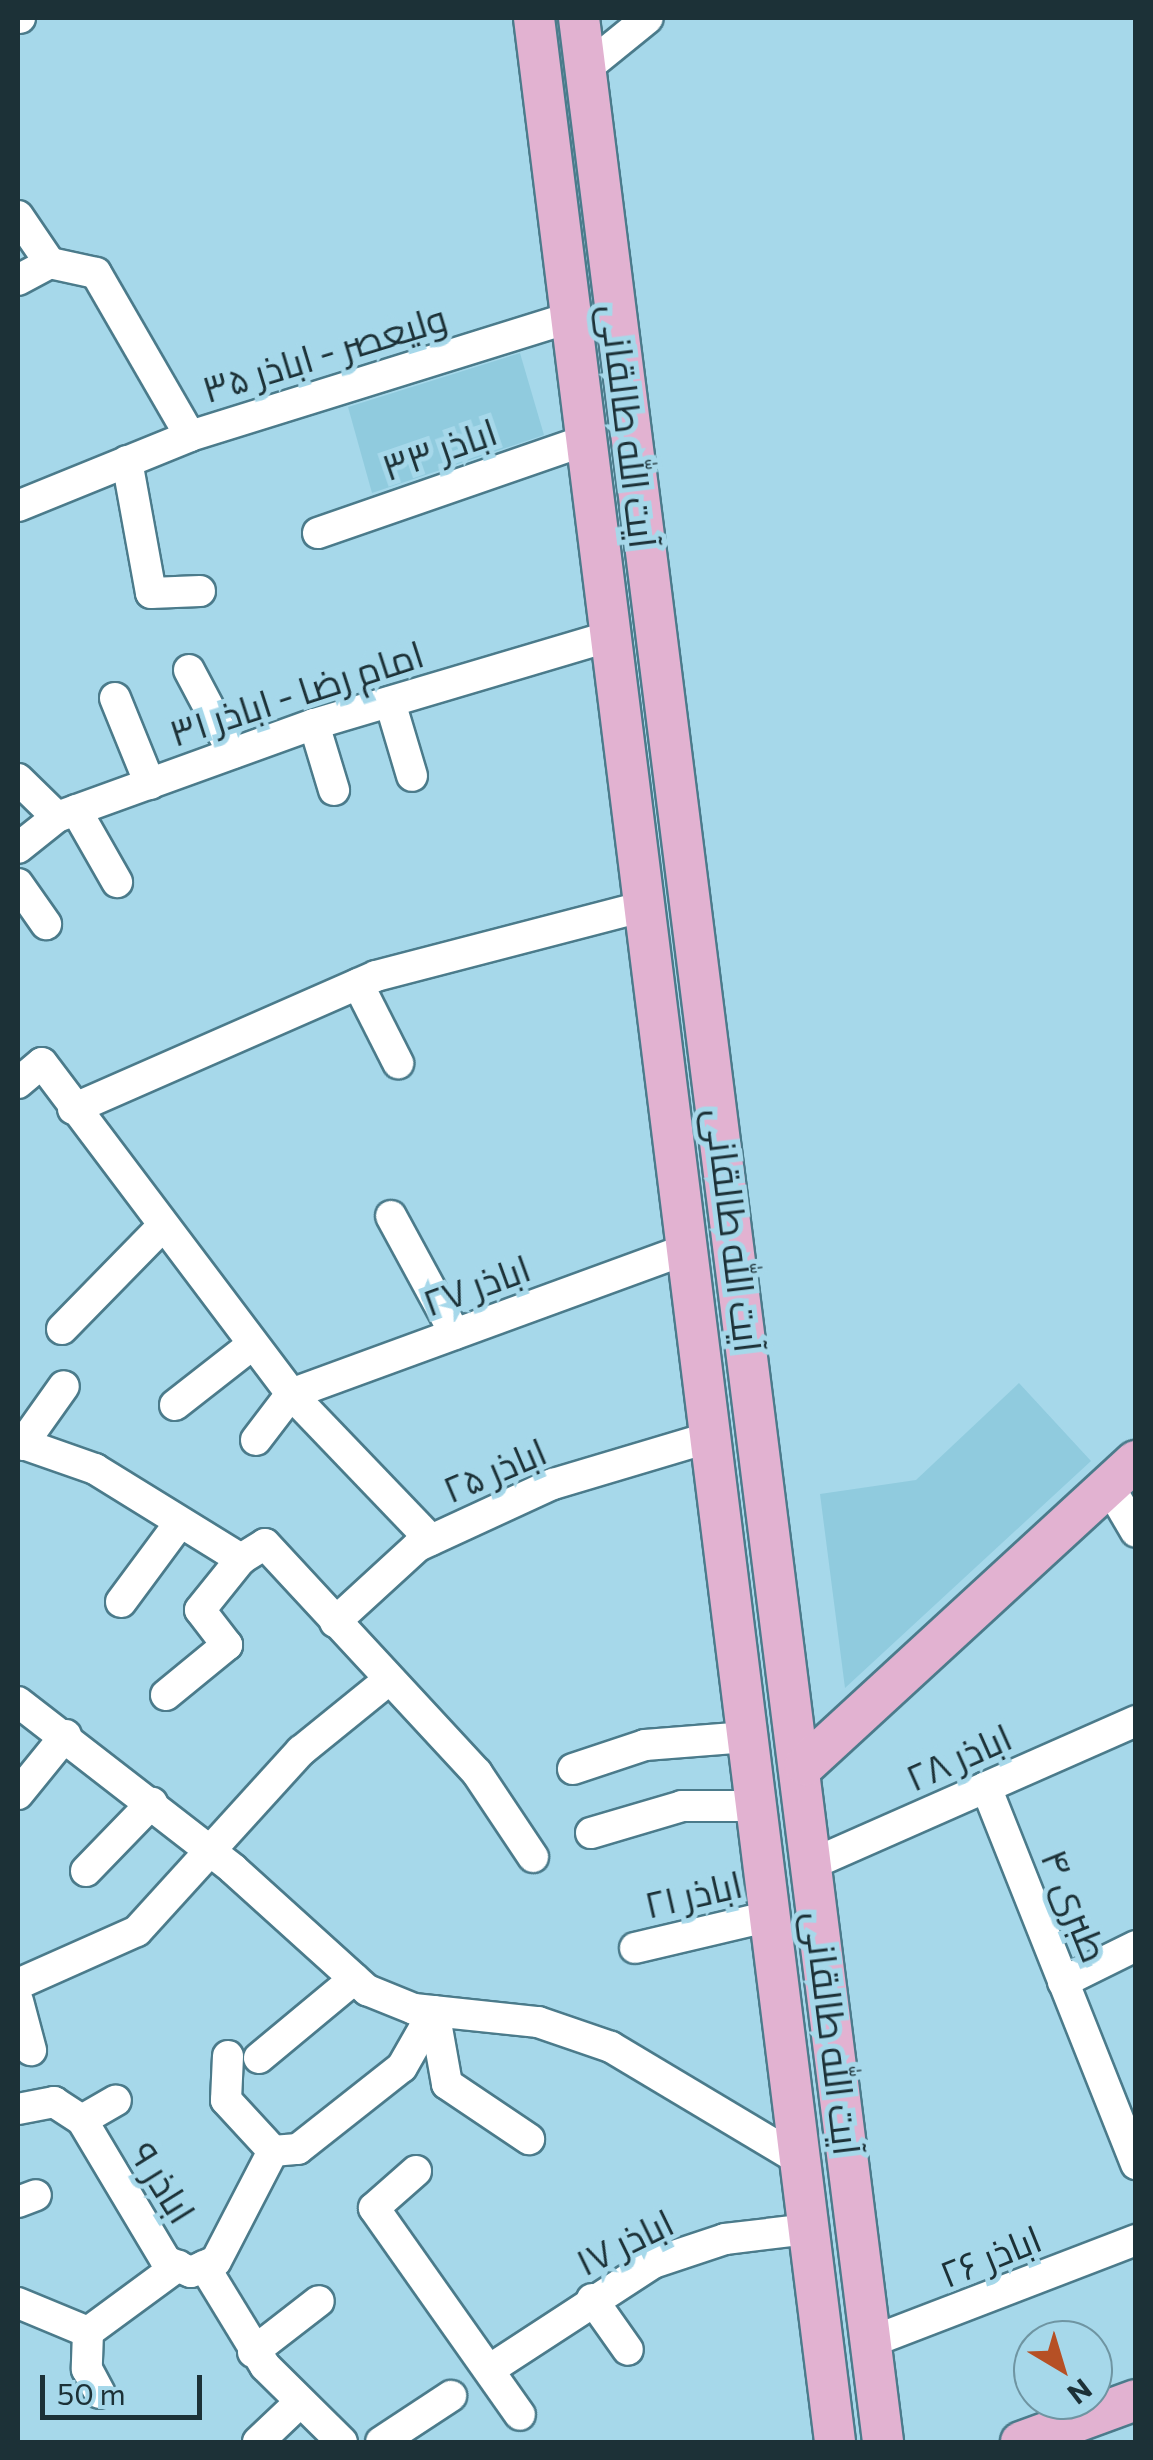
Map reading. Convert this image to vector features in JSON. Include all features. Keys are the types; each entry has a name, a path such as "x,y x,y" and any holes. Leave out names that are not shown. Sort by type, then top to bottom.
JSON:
{"main road":[{"name":"آیت الله طالقانی","path":"534,18 835,2442"},
{"name":"آیت الله طالقانی","path":"579,18 805,1764 812,1864 832,2022 889,2435"},
{"path":"805,1764 1122,1473"},
{"path":"770,1916 794,1933 818,1911"},
{"path":"784,2029 803,2005 832,2022"},
{"path":"1021,2442 1136,2400"},
{"path":"1094,2442 1136,2428"}],"street":[{"path":"584,70 648,18"},
{"path":"18,216 50,263 18,280"},
{"name":"ولیعصر - اباذر ۳۵","path":"50,263 96,273 190,436 571,317"},
{"path":"18,506 190,436"},
{"name":"اباذر ۳۳","path":"318,533 586,440"},
{"path":"128,461 151,594 200,591"},
{"name":"امام رضا - اباذر ۳۱","path":"18,848 66,814 314,724 611,636"},
{"path":"189,670 233,753"},
{"path":"115,698 150,784"},
{"path":"390,702 412,776"},
{"path":"314,724 334,790"},
{"path":"18,779 66,814 118,882"},
{"path":"18,884 46,924"},
{"path":"73,1109 358,984 645,906"},
{"path":"358,984 398,1064"},
{"path":"18,1083 42,1062 73,1109 291,1394 431,1540"},
{"path":"392,1216 455,1334"},
{"path":"62,1329 163,1226"},
{"name":"اباذر ۲۷","path":"291,1394 687,1249"},
{"path":"175,1405 253,1344"},
{"path":"64,1386 20,1444 95,1469 178,1526 241,1559"},
{"path":"256,1440 291,1394"},
{"name":"اباذر ۲۵","path":"334,1622 431,1540 552,1484 710,1438"},
{"path":"1122,1473 1136,1532"},
{"path":"121,1602 178,1526"},
{"path":"166,1695 227,1645 200,1610 241,1559 265,1544 386,1682 476,1773 533,1857"},
{"path":"18,1984 138,1930 206,1847 386,1682"},
{"path":"18,1702 66,1735 206,1847 354,1978 434,2011 538,2022 611,2048 800,2160"},
{"name":"اباذر ۲۸","path":"812,1864 1136,1722"},
{"path":"18,1794 66,1735"},
{"path":"573,1770 645,1745 747,1736"},
{"name":"طبری ۴","path":"986,1788 1134,2155"},
{"path":"86,1872 152,1803"},
{"path":"592,1833 682,1806 755,1806"},
{"name":"اباذر ۲۱","path":"635,1948 770,1916"},
{"path":"1063,1982 1136,1946"},
{"path":"260,2058 354,1978"},
{"path":"18,2002 31,2050"},
{"path":"434,2011 447,2084 529,2139"},
{"path":"273,2151 298,2149 402,2067 434,2011"},
{"path":"228,2056 226,2100 273,2151"},
{"path":"18,2110 54,2102 82,2120 116,2100"},
{"name":"اباذر ۹","path":"82,2120 253,2352 298,2404 342,2442"},
{"path":"88,2332 191,2266 248,2211 273,2151"},
{"path":"416,2171 374,2208 492,2368 520,2415"},
{"name":"اباذر ۱۷","path":"492,2368 592,2298 653,2263 725,2239 809,2229"},
{"name":"اباذر ۲۶","path":"873,2341 1136,2240"},
{"path":"592,2298 628,2350"},
{"path":"253,2352 318,2301"},
{"path":"18,2303 88,2332"},
{"path":"88,2332 88,2369 100,2393"},
{"path":"381,2442 451,2396"},
{"path":"258,2442 298,2404"}],"shaded area":[{"path":"520,353 544,435 372,493 348,407"},
{"path":"1019,1383 1091,1461 845,1688 820,1494 916,1480"}]}
